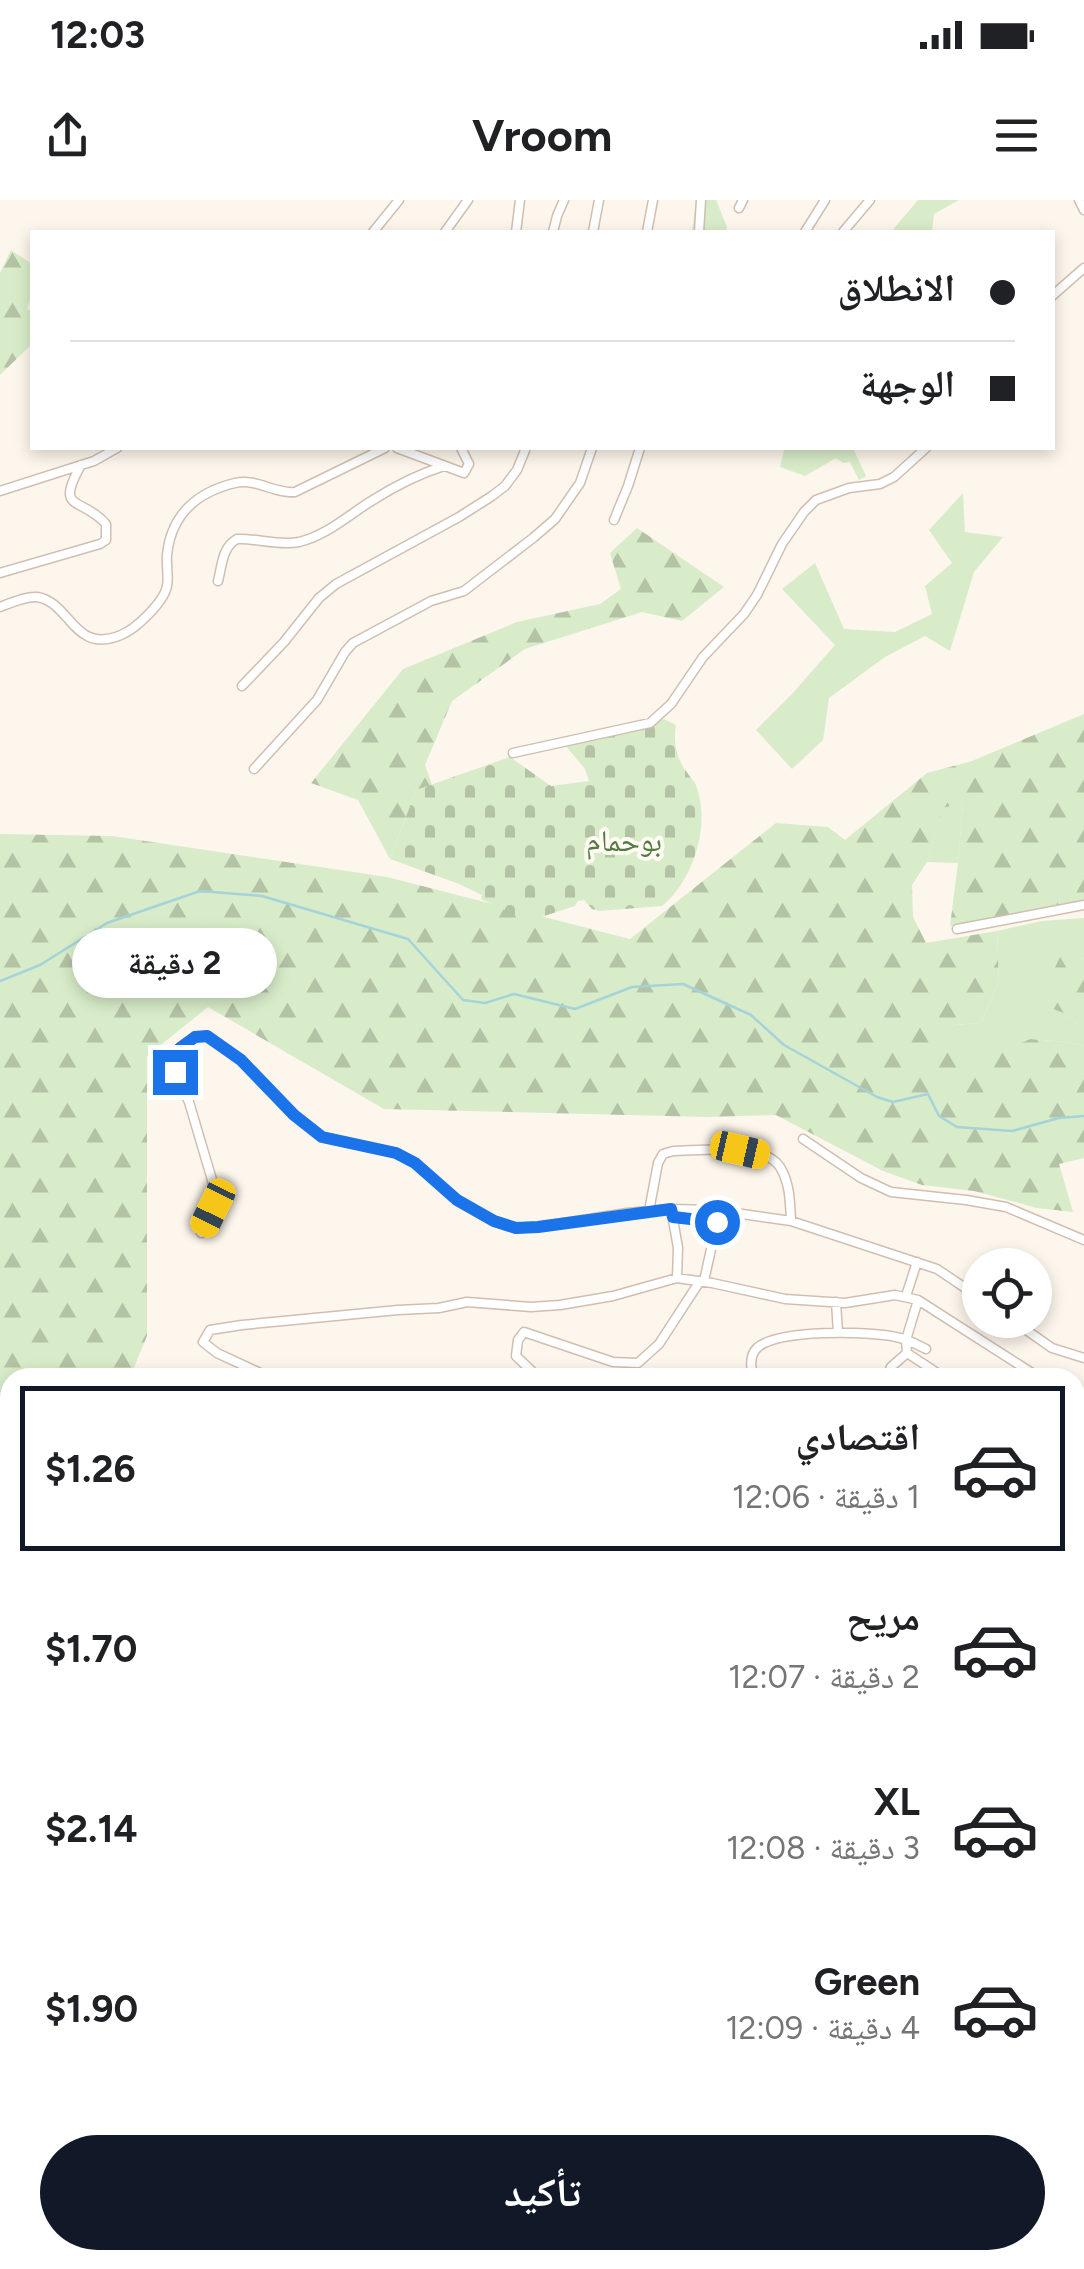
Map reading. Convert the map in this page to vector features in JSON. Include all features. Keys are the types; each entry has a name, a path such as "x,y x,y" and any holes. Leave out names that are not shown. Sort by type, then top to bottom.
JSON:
{"street":[{"path":"375,230 399,200"},
{"path":"447,230 468,200"},
{"path":"516,230 520,200"},
{"path":"554,230 564,200"},
{"path":"593,230 599,200"},
{"path":"647,230 654,200"},
{"path":"699,230 701,200"},
{"path":"806,230 825,200"},
{"path":"845,230 870,200"},
{"path":"1079,200 1084,210"},
{"path":"1055,293 1084,268"},
{"path":"0,490 82,466 113,450"},
{"path":"0,607 38,597 87,637 104,641 119,636 134,629 166,590 169,538 182,512 194,502 240,481 295,492 380,450"},
{"path":"402,450 464,473 469,464 462,450"},
{"path":"242,686 284,642 318,598 492,496 517,470 525,450"},
{"path":"254,769 317,700 353,644 430,601 464,592 555,519 580,483 591,450"},
{"path":"614,520 639,450"},
{"path":"513,753 650,723 672,704 703,656 744,614 782,544 816,500 849,488 880,484 894,477 924,450"},
{"path":"0,573 106,540 106,524 71,500 68,493 82,466"},
{"path":"218,581 224,554 236,539 284,543 307,540 393,488 444,466"},
{"path":"957,929 1084,905"},
{"path":"201,1232 213,1208 215,1190 174,1064 180,1048 195,1037 207,1036 241,1060 294,1115 322,1137 396,1153 415,1163 457,1200 494,1221 516,1228 538,1227 650,1211 717,1222"},
{"path":"803,1140 861,1178 891,1192 1006,1208 1084,1240"},
{"path":"650,1211 663,1154 740,1150 768,1156 779,1165 790,1190 791,1220"},
{"path":"672,1213 720,1210 791,1220 937,1269 962,1286"},
{"path":"529,1368 516,1356 518,1340 524,1332 613,1362 638,1363 658,1344 702,1281 720,1210"},
{"path":"672,1213 678,1248 676,1278"},
{"path":"906,1296 917,1262"},
{"path":"249,1368 216,1353 203,1342 210,1330 440,1308 467,1302 560,1305 613,1296 676,1278 785,1299 845,1303 906,1296 1024,1368"},
{"path":"907,1352 906,1340 918,1300"},
{"path":"836,1302 838,1333"},
{"path":"752,1368 752,1355 758,1348 786,1337 856,1332 906,1340 926,1349"},
{"path":"1038,1338 1052,1348 1084,1358"},
{"path":"891,1368 907,1352"},
{"path":"907,1352 931,1368"}],"green space":[{"path":"696,200 716,200 726,230 692,230"},
{"path":"918,200 959,200 934,214 932,230 893,230"},
{"path":"11,250 30,263 30,346 0,375 0,273"},
{"path":"784,450 854,450 866,476 859,480 850,462 836,458 805,476 780,467"},
{"path":"963,493 965,532 1003,537 974,572 950,651 925,636 885,657 829,698 823,740 792,769 756,730 835,645 782,589 815,563 844,629 895,632 932,614 925,586 952,563 929,530"},
{"path":"637,528 724,587 682,621 642,612 525,649 452,701 425,765 432,785 416,790 390,859 358,800 311,783 403,669 517,622 600,604 621,589 610,553"},
{"path":"1084,714 1084,901 950,926 963,803 942,808 927,862 912,885 913,917 926,943 997,931 999,981 981,1023 953,1025 946,1038 993,1056 1030,1039 1084,1046 1084,1158 1059,1164 1073,1212 1037,1208 974,1191 922,1185 883,1171 776,1115 707,1117 384,1109 208,1007 147,1056 147,1336 134,1368 0,1368 0,834 112,836 387,877 630,939 776,823 828,827 845,840 927,773 972,761"},
{"name":"بوحمام","path":"664,719 676,725 677,754 695,783 702,815 691,866 662,906 599,911 584,900 529,921 459,884 390,859 416,790 510,757 551,786 589,781 585,769 565,745"},
{"path":"963,803 958,863 927,862 942,807"},
{"path":"1084,918 1084,957 1066,1014 1084,1030 1084,1046 1030,1039 993,1057 945,1038 953,1025 981,1023 999,981 997,931 1042,921"},
{"path":"1061,955 1082,963 1084,957 1084,1030 1066,1014 1038,1003"}],"waterway":[{"path":"0,981 40,965 107,923 200,891 262,896 408,939 463,1000 485,1003 514,994 575,1009 632,987 683,984 751,1015 784,1045 877,1097 893,1102 928,1094 939,1116 957,1127 1012,1131 1059,1118 1084,1116"}],"route":[{"path":"175,1072 180,1048 195,1037 207,1036 241,1060 294,1115 322,1137 396,1153 415,1163 457,1200 494,1221 516,1228 671,1209 673,1217 717,1222"}]}
